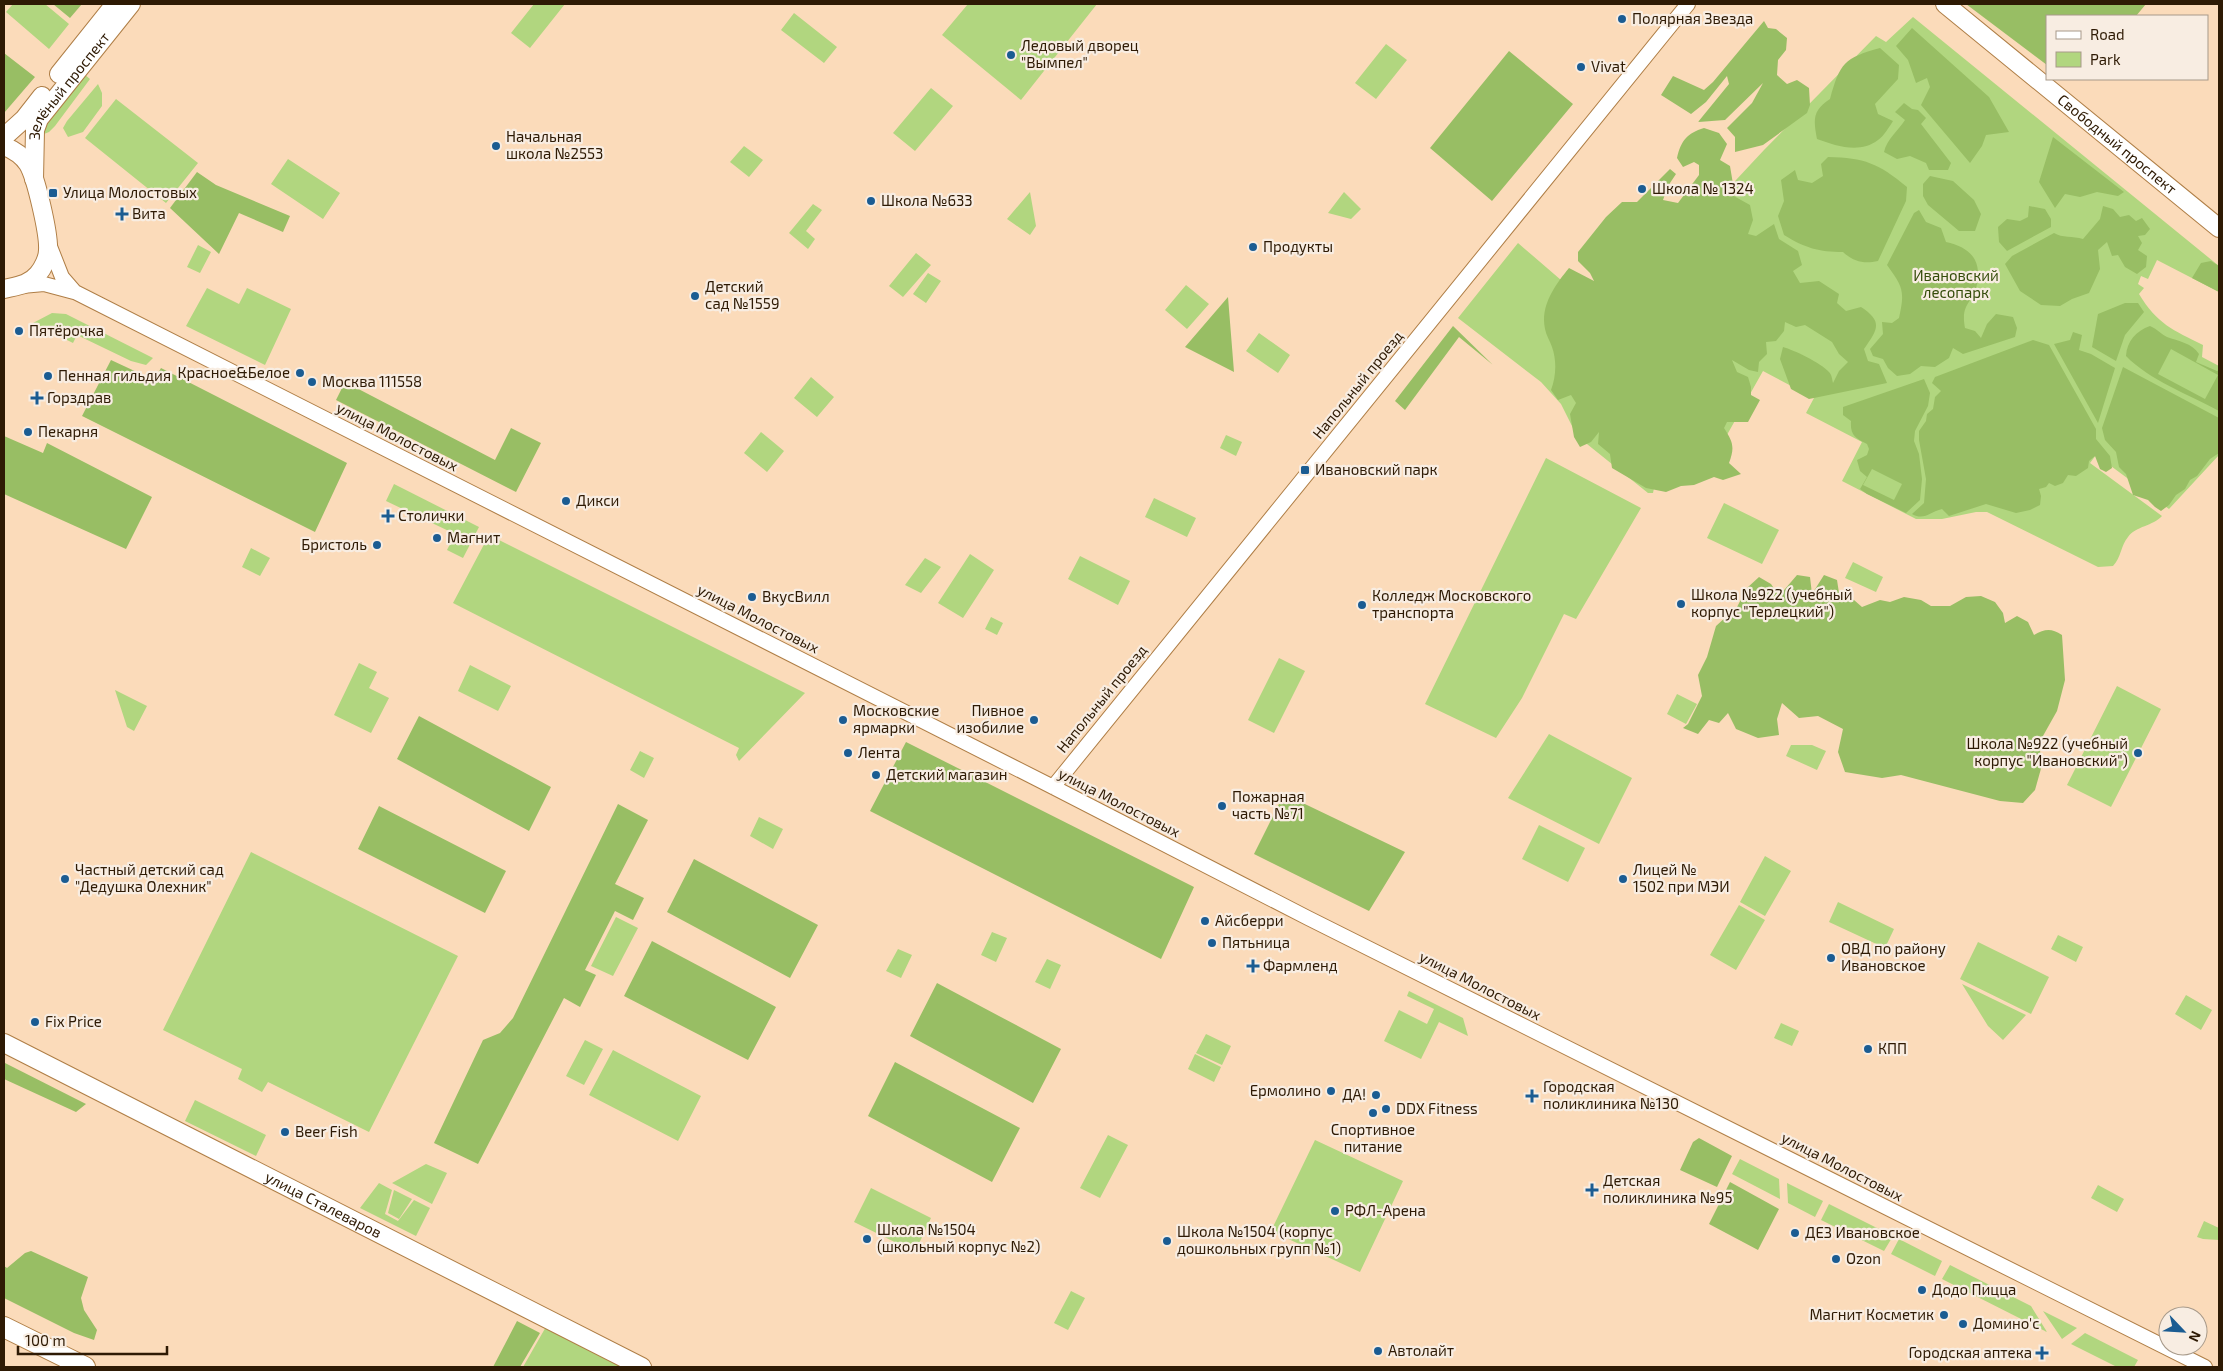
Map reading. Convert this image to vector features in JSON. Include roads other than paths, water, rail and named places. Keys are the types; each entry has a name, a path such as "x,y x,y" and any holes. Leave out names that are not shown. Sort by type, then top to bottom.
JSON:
{"highway":[{"path":"4,1326 85,1367"}],"main road":[{"name":"Зелёный проспект","path":"4,137 24,120 115,4"},
{"name":"Зелёный проспект","path":"34,179 36,130 39,119 131,4"},
{"name":"Свободный проспект","path":"1945,4 2219,228"},
{"path":"4,146 23,157 29,165 48,238 48,252 38,275 9,288"},
{"name":"улица Сталеваров","path":"4,1043 642,1367"}],"street":[{"name":"Напольный проезд","path":"1053,787 1688,4"},
{"name":"улица Молостовых","path":"48,238 56,266 74,292 1308,918 2205,1367"},
{"path":"9,288 44,284 74,292"}],"place":[{"name":"Полярная Звезда","path":"1622,19"},
{"name":"Ледовый дворец \"Вымпел\"","path":"1011,55"},
{"name":"Vivat","path":"1581,67"},
{"name":"Начальная школа №2553","path":"496,146"},
{"name":"Школа № 1324","path":"1642,189"},
{"name":"Улица Молостовых","path":"53,193"},
{"name":"Школа №633","path":"871,201"},
{"name":"Вита","path":"122,214"},
{"name":"Продукты","path":"1253,247"},
{"name":"Детский сад №1559","path":"695,296"},
{"name":"Пятёрочка","path":"19,331"},
{"name":"Красное&Белое","path":"300,373"},
{"name":"Пенная гильдия","path":"48,376"},
{"name":"Москва 111558","path":"312,382"},
{"name":"Горздрав","path":"37,398"},
{"name":"Пекарня","path":"28,432"},
{"name":"Ивановский парк","path":"1305,470"},
{"name":"Дикси","path":"566,501"},
{"name":"Столички","path":"388,516"},
{"name":"Магнит","path":"437,538"},
{"name":"Бристоль","path":"377,545"},
{"name":"ВкусВилл","path":"752,597"},
{"name":"Школа №922 (учебный корпус \"Терлецкий\")","path":"1681,604"},
{"name":"Колледж Московского транспорта","path":"1362,605"},
{"name":"Московские ярмарки","path":"843,720"},
{"name":"Пивное изобилие","path":"1034,720"},
{"name":"Лента","path":"848,753"},
{"name":"Школа №922 (учебный корпус \"Ивановский\")","path":"2138,753"},
{"name":"Детский магазин","path":"876,775"},
{"name":"Пожарная часть №71","path":"1222,806"},
{"name":"Частный детский сад \"Дедушка Олехник\"","path":"65,879"},
{"name":"Лицей № 1502 при МЭИ","path":"1623,879"},
{"name":"Айсберри","path":"1205,921"},
{"name":"Пятьница","path":"1212,943"},
{"name":"ОВД по району Ивановское","path":"1831,958"},
{"name":"Фармленд","path":"1253,966"},
{"name":"Fix Price","path":"35,1022"},
{"name":"КПП","path":"1868,1049"},
{"name":"Ермолино","path":"1331,1091"},
{"name":"ДА!","path":"1376,1095"},
{"name":"Городская поликлиника №130","path":"1532,1096"},
{"name":"DDX Fitness","path":"1386,1109"},
{"name":"Спортивное питание","path":"1373,1113"},
{"name":"Beer Fish","path":"285,1132"},
{"name":"Детская поликлиника №95","path":"1592,1190"},
{"name":"РФЛ-Арена","path":"1335,1211"},
{"name":"ДЕЗ Ивановское","path":"1795,1233"},
{"name":"Школа №1504 (школьный корпус №2)","path":"867,1239"},
{"name":"Школа №1504 (корпус дошкольных групп №1)","path":"1167,1241"},
{"name":"Ozon","path":"1836,1259"},
{"name":"Додо Пицца","path":"1922,1290"},
{"name":"Магнит Косметик","path":"1944,1315"},
{"name":"Домино'c","path":"1963,1324"},
{"name":"Автолайт","path":"1378,1351"},
{"name":"Городская аптека","path":"2042,1353"}],"park label":[{"name":"Ивановский лесопарк","path":"1956,284"}]}
